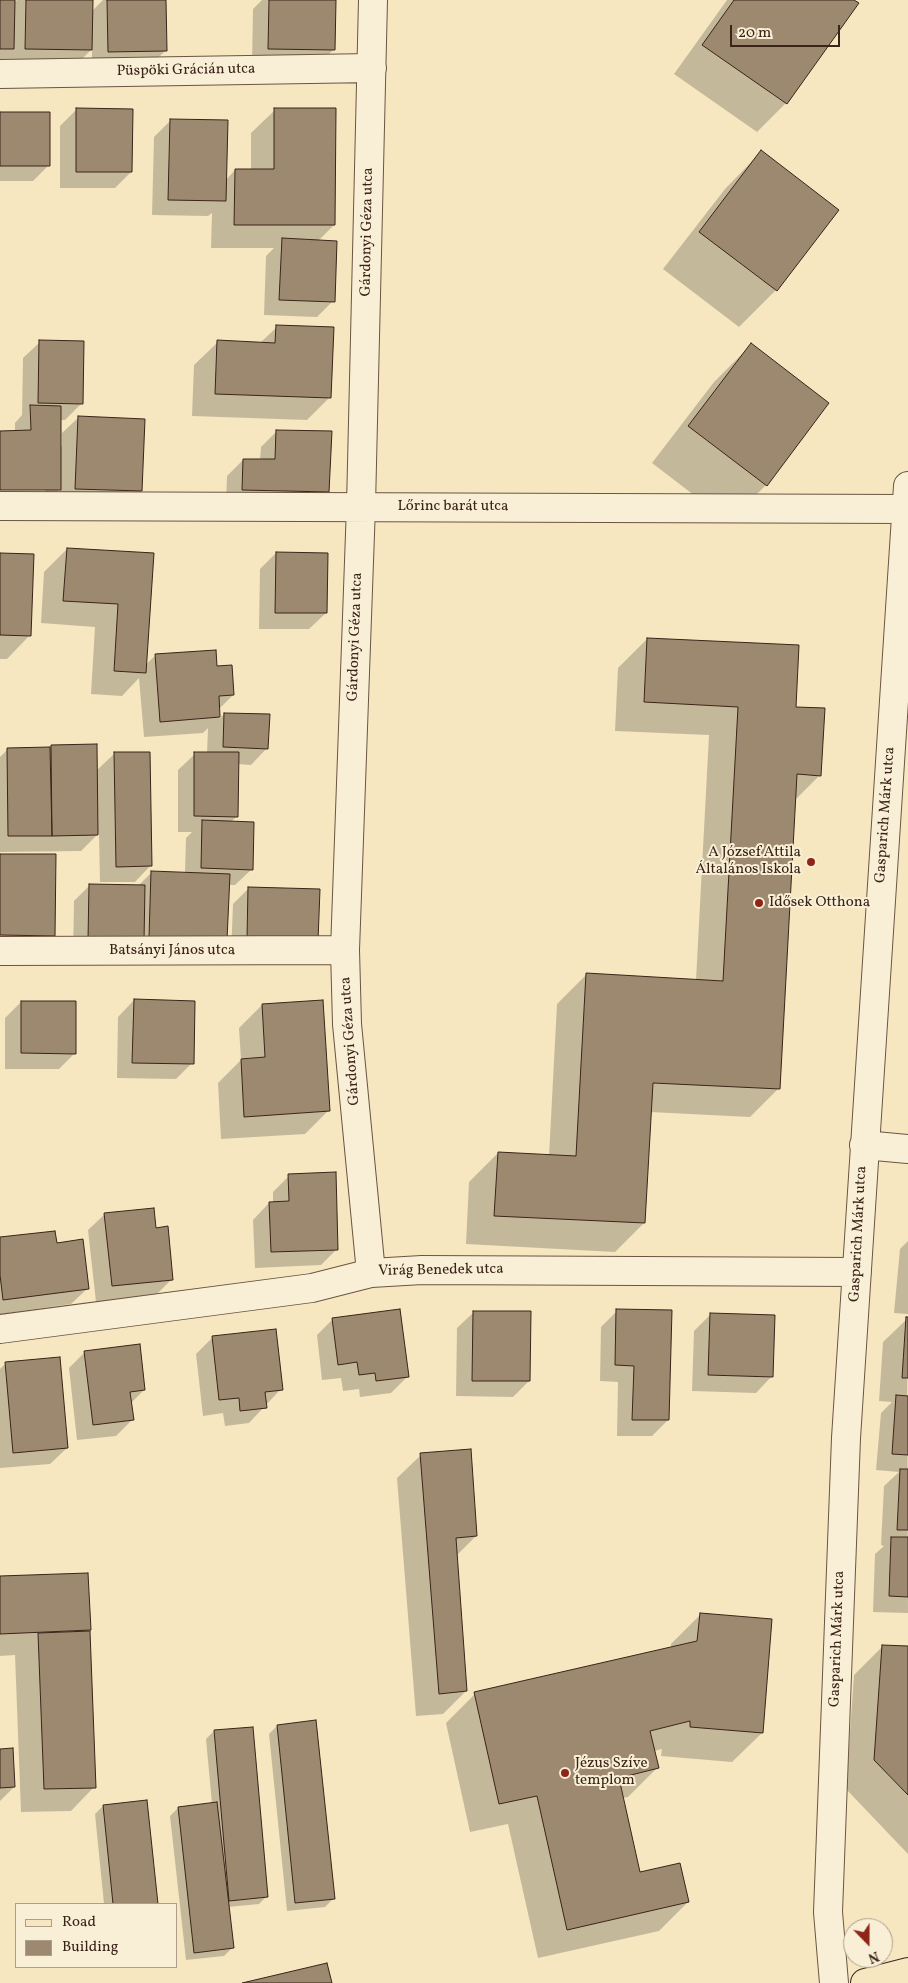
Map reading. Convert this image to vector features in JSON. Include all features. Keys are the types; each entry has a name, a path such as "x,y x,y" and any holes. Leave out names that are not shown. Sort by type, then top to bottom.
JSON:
{"main road":[{"path":"865,1983 908,1972"}],"street":[{"name":"Gárdonyi Géza utca","path":"371,1273 347,1024 345,950 361,506 373,0"},
{"name":"Püspöki Grácián utca","path":"0,74 372,68"},
{"name":"Lőrinc barát utca","path":"0,506 361,506 907,498"},
{"name":"Gasparich Márk utca","path":"834,1983 828,1912 846,1438 864,1146 899,750 907,498"},
{"name":"Batsányi János utca","path":"0,951 345,950"},
{"path":"864,1146 908,1149"},
{"name":"Virág Benedek utca","path":"0,1330 312,1288 371,1273 422,1270 857,1272"}],"building":[{"path":"0,0 15,0 14,49 0,49"},
{"path":"26,0 93,0 92,50 25,49"},
{"path":"107,0 166,0 167,51 108,52"},
{"path":"269,0 336,0 335,50 268,49"},
{"path":"734,0 854,0 859,3 787,104 702,45"},
{"path":"76,108 133,109 132,172 76,172"},
{"path":"274,108 336,108 335,225 234,225 235,169 274,169"},
{"path":"0,112 50,112 50,166 0,166"},
{"path":"170,119 228,120 226,201 168,200"},
{"path":"761,150 839,210 777,291 699,232"},
{"path":"282,238 337,241 335,302 279,300"},
{"path":"276,325 334,327 331,398 215,394 217,340 275,343"},
{"path":"39,340 84,341 83,404 38,403"},
{"path":"751,343 829,403 767,486 688,426"},
{"path":"30,405 61,406 61,490 0,490 0,431 31,430"},
{"path":"78,416 145,419 142,491 75,489"},
{"path":"276,430 332,431 329,492 242,490 243,459 275,459"},
{"path":"67,548 154,553 146,673 114,671 118,604 63,601"},
{"path":"276,552 328,553 327,613 275,613"},
{"path":"0,553 34,554 31,636 0,635"},
{"name":"Idősek Otthona","path":"647,638 799,645 796,707 825,708 821,776 797,774 780,1089 653,1083 645,1223 494,1216 498,1152 576,1156 586,973 723,981 738,707 644,702"},
{"path":"216,650 217,666 232,665 234,695 219,696 220,717 160,722 155,654"},
{"path":"224,713 270,714 268,749 223,747"},
{"path":"97,744 98,835 52,836 51,745"},
{"path":"50,747 52,836 8,836 7,748"},
{"path":"114,752 150,752 152,866 116,867"},
{"path":"194,752 239,752 238,817 194,816"},
{"path":"202,820 254,822 253,870 201,868"},
{"path":"0,854 56,854 55,936 0,935"},
{"path":"151,871 230,874 227,940 149,938"},
{"path":"89,884 145,885 144,941 88,940"},
{"path":"248,887 320,889 318,941 247,939"},
{"path":"134,999 195,1001 194,1064 132,1063"},
{"path":"323,1000 330,1111 244,1117 241,1059 265,1057 262,1004"},
{"path":"21,1001 76,1001 76,1054 21,1053"},
{"path":"336,1172 338,1250 271,1252 269,1202 289,1201 288,1174"},
{"path":"154,1208 156,1228 168,1226 173,1280 112,1286 104,1213"},
{"path":"55,1231 57,1243 83,1239 89,1289 3,1300 0,1275 0,1237"},
{"path":"400,1309 409,1377 376,1381 375,1373 359,1375 357,1362 338,1365 332,1318"},
{"path":"616,1309 672,1310 669,1420 632,1420 634,1366 615,1365"},
{"path":"473,1311 531,1311 530,1381 472,1381"},
{"path":"710,1313 775,1315 773,1377 708,1375"},
{"path":"906,1317 908,1317 908,1378 902,1378"},
{"path":"276,1329 283,1390 265,1392 267,1408 240,1411 239,1398 219,1400 212,1336"},
{"path":"140,1344 145,1390 130,1392 134,1420 93,1425 84,1351"},
{"path":"60,1357 68,1448 13,1453 5,1362"},
{"path":"896,1395 908,1396 908,1455 892,1454"},
{"path":"471,1449 477,1536 456,1538 467,1691 439,1694 420,1453"},
{"path":"900,1469 908,1469 908,1530 897,1530"},
{"path":"891,1537 908,1537 908,1597 889,1596"},
{"path":"88,1573 91,1630 0,1634 0,1576"},
{"name":"Jézus Szíve templom","path":"700,1613 772,1619 763,1733 690,1727 690,1721 650,1731 659,1768 619,1778 640,1872 680,1863 689,1902 567,1930 537,1796 499,1804 474,1692 697,1641"},
{"path":"90,1631 96,1788 44,1789 38,1633"},
{"path":"882,1645 908,1646 908,1795 874,1760"},
{"path":"316,1720 335,1899 295,1903 277,1725"},
{"path":"253,1727 268,1897 229,1901 214,1730"},
{"path":"13,1748 15,1787 0,1788 0,1749"},
{"path":"147,1800 158,1903 113,1903 103,1805"},
{"path":"217,1802 234,1948 194,1953 178,1807"},
{"path":"327,1963 332,1983 242,1983"}],"place":[{"name":"A József Attila Általános Iskola","path":"811,862"},
{"name":"Idősek Otthona","path":"759,903"},
{"name":"Jézus Szíve templom","path":"565,1773"}]}
